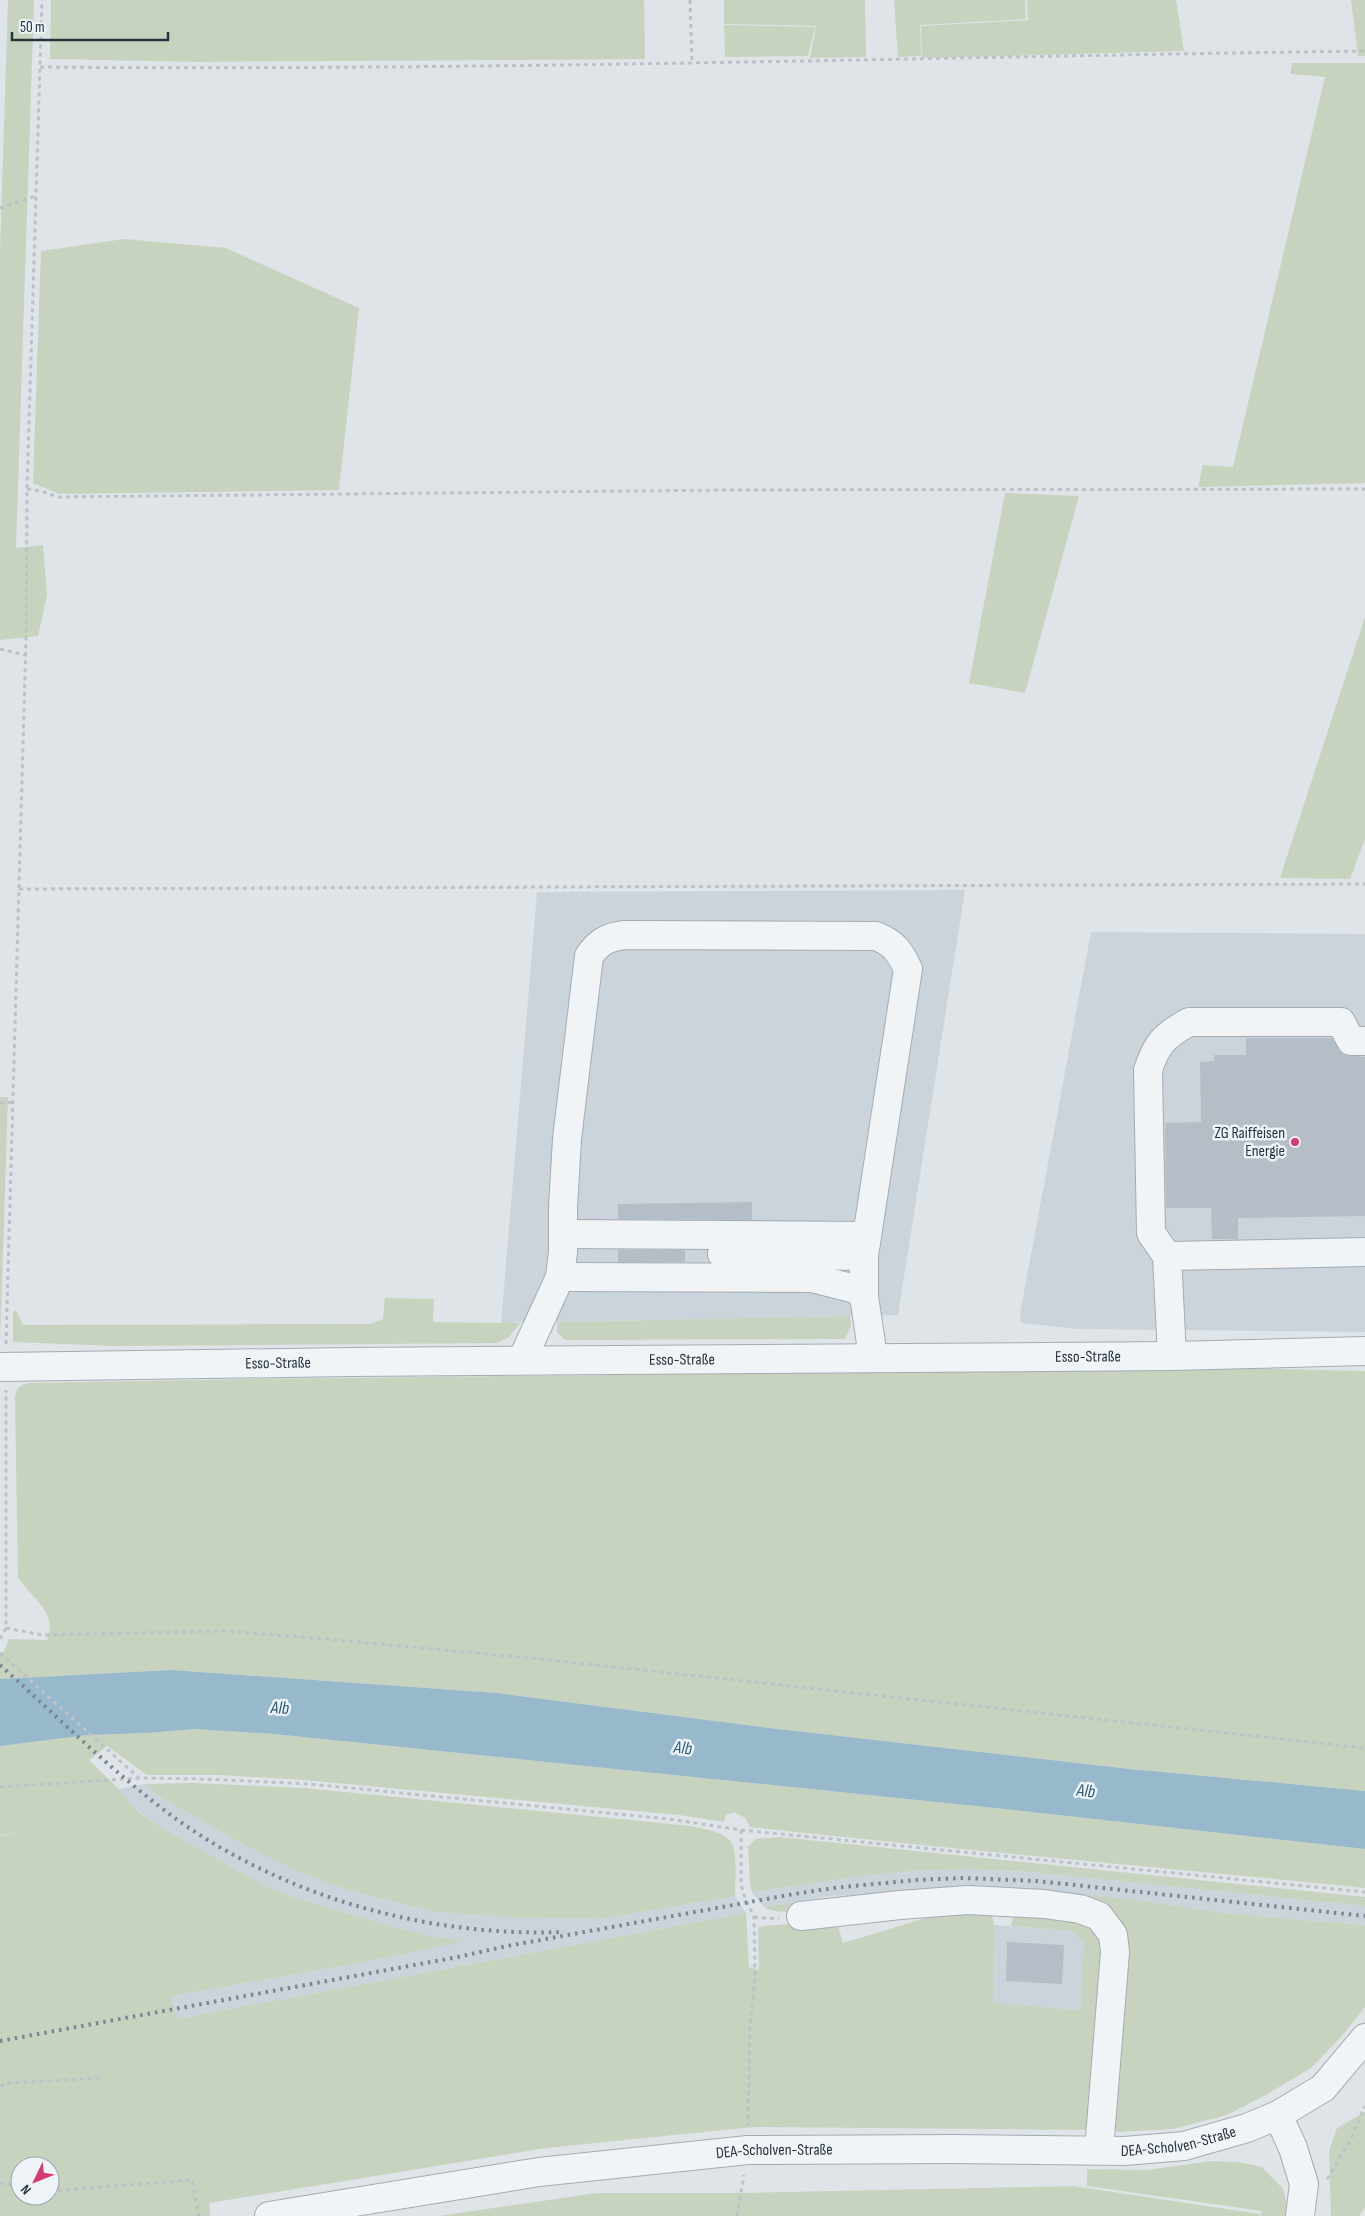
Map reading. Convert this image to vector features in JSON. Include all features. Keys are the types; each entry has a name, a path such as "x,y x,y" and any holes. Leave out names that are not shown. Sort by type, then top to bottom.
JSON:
{"street":[{"path":"522,1360 562,1255 568,1139 589,956 598,944 609,937 624,935 876,936 887,940 900,951 908,969 865,1246 864,1296 873,1357"},
{"path":"1172,1356 1167,1256 1151,1233 1148,1070 1155,1050 1171,1032 1189,1022 1341,1022 1351,1041 1365,1041"},
{"path":"562,1255 865,1246"},
{"path":"1167,1256 1365,1252"},
{"path":"562,1255 812,1278 855,1289 864,1296"},
{"name":"Esso-Straße","path":"3,1367 522,1360 1172,1356 1365,1351"},
{"path":"801,1916 900,1905 968,1900 1080,1909 1098,1916 1113,1935 1116,1952 1099,2150"},
{"name":"DEA-Scholven-Straße","path":"269,2216 539,2172 748,2150 953,2148 1125,2151 1184,2146 1247,2128 1278,2115 1323,2088 1365,2038"},
{"path":"1278,2115 1293,2148 1304,2184 1300,2216"}],"path":[{"path":"0,1639 6,1628 3,1367 14,1102 25,655 27,489 42,0"},
{"path":"690,0 692,62"},
{"path":"40,67 166,68 692,62 1365,51"},
{"path":"0,208 36,196"},
{"path":"27,489 41,491 58,497 726,490 1365,489"},
{"path":"0,649 25,655"},
{"path":"19,889 1365,884"},
{"path":"0,1103 14,1102"},
{"path":"6,1628 43,1635 225,1631 338,1640 540,1659 1365,1748"},
{"path":"0,1653 116,1759 140,1778"},
{"path":"0,1787 140,1778 309,1784 669,1819 741,1830 1365,1892"},
{"path":"737,2216 748,2150 750,2027 754,1976 754,1917 741,1884 741,1830"},
{"path":"0,2086 9,2083 102,2078"},
{"path":"1325,2183 1350,2141 1365,2106"},
{"path":"60,2190 192,2180 199,2216"}],"shaded area":[{"path":"965,890 898,1315 501,1323 537,892"},
{"path":"1091,932 1365,934 1365,1332 1079,1329 1021,1323 1020,1314"},
{"path":"144,1784 160,1797 255,1851 351,1891 436,1912 508,1917 599,1919 735,1896 746,1913 176,2019 211,2216 0,2216 0,1836 137,1811 119,1789","holes":["138,1811 176,1836 264,1885 292,1897 429,1936 463,1941 364,1962 171,1996"]},
{"path":"972,1869 1029,1872 1365,1906 1365,1925 1231,1914 1129,1899 1010,1888 831,1896 764,1907 752,1892 862,1876 910,1871"},
{"path":"994,1925 1073,1931 1084,1944 1080,2010 993,2003"}],"green space":[{"path":"8,0 34,0 16,548 43,545 47,595 38,636 0,640 0,252"},
{"path":"51,0 644,0 645,59 198,62 50,59"},
{"path":"724,0 865,0 866,57 810,58 816,26 724,24"},
{"path":"894,0 1025,0 1026,19 920,25 921,56 898,57"},
{"path":"1027,0 1176,0 1184,51 922,58 921,26 1028,20"},
{"path":"1351,0 1365,0 1365,56 1358,56"},
{"path":"724,25 815,27 808,56 725,57"},
{"path":"1292,63 1365,63 1365,483 1198,487 1203,465 1233,467 1325,77 1290,74"},
{"path":"124,239 226,248 359,308 339,490 59,494 33,483 41,251"},
{"path":"1005,493 1079,496 1025,693 969,683"},
{"path":"1365,617 1365,839 1350,879 1280,878"},
{"path":"0,1097 8,1097 0,1342"},
{"path":"385,1298 434,1299 433,1322 520,1323 509,1337 497,1343 114,1346 13,1342 13,1312 16,1310 23,1325 370,1324 383,1319"},
{"path":"850,1316 851,1326 845,1339 565,1340 557,1332 557,1322"},
{"path":"1238,1368 1365,1371 1365,1791 1130,1769 778,1729 497,1693 171,1670 0,1679 0,1656 9,1639 47,1640 49,1630 49,1621 42,1606 18,1577 15,1399 18,1388 28,1383"},
{"path":"193,1729 274,1734 1014,1810 1365,1849 1365,1888 750,1827 745,1818 734,1812 726,1815 724,1822 679,1815 304,1780 220,1775 147,1775 107,1746 89,1760 119,1789 137,1811 176,1836 264,1885 292,1897 391,1926 429,1936 465,1941 364,1962 171,1996 176,2019 746,1913 749,1967 759,1970 758,1927 836,1919 843,1943 949,1911 991,1910 994,1925 993,2003 1080,2010 1084,1944 1072,1931 1011,1926 1015,1910 1079,1917 1104,1936 1088,2130 754,2127 546,2148 209,2203 210,2214 199,2216 0,2216 0,1836 26,1831 0,1835 0,1746 88,1735"},
{"path":"192,1783 305,1788 678,1825 709,1830 726,1837 733,1847 736,1876 735,1896 599,1919 508,1917 436,1912 351,1891 299,1872 255,1851 160,1797 144,1784"},
{"path":"780,1837 1365,1897 1365,1906 1029,1872 972,1869 910,1871 862,1876 752,1892 748,1847 756,1839"},
{"path":"970,1887 1044,1890 1129,1899 1231,1914 1365,1925 1365,2007 1342,2036 1311,2068 1266,2095 1227,2115 1173,2129 1117,2132 1113,2126 1105,1910 820,1904 785,1912 764,1907 918,1889"},
{"path":"1365,2112 1365,2207 1359,2216 1331,2216 1329,2151 1337,2128"},
{"path":"1210,2161 1238,2162 1262,2167 1283,2189 1290,2216 1261,2216 1262,2211 1087,2186 1087,2169 1148,2170"},
{"path":"1073,2186 1260,2214 1260,2216 439,2216 596,2193 741,2193"}],"water":[{"name":"Alb","path":"171,1670 497,1693 778,1729 1130,1769 1365,1791 1365,1849 1014,1810 274,1734 193,1729 88,1735 0,1746 0,1679"}],"building":[{"path":"1246,1038 1332,1038 1343,1055 1365,1057 1365,1216 1238,1218 1238,1239 1212,1239 1211,1208 1166,1208 1165,1123 1201,1122 1200,1062 1214,1061 1214,1055 1246,1055"},
{"path":"752,1202 752,1220 618,1219 618,1204"},
{"path":"618,1250 685,1250 685,1262 618,1262"},
{"path":"1007,1942 1064,1945 1062,1984 1006,1981"}],"railway":[{"path":"0,1665 132,1785 155,1803 179,1821 222,1848 267,1872 314,1892 363,1908 413,1920 463,1928 514,1932 564,1932"},
{"path":"0,2041 794,1894 915,1880 963,1878 1037,1881 1365,1916"}],"place":[{"name":"ZG Raiffeisen Energie","path":"1295,1142"}]}
